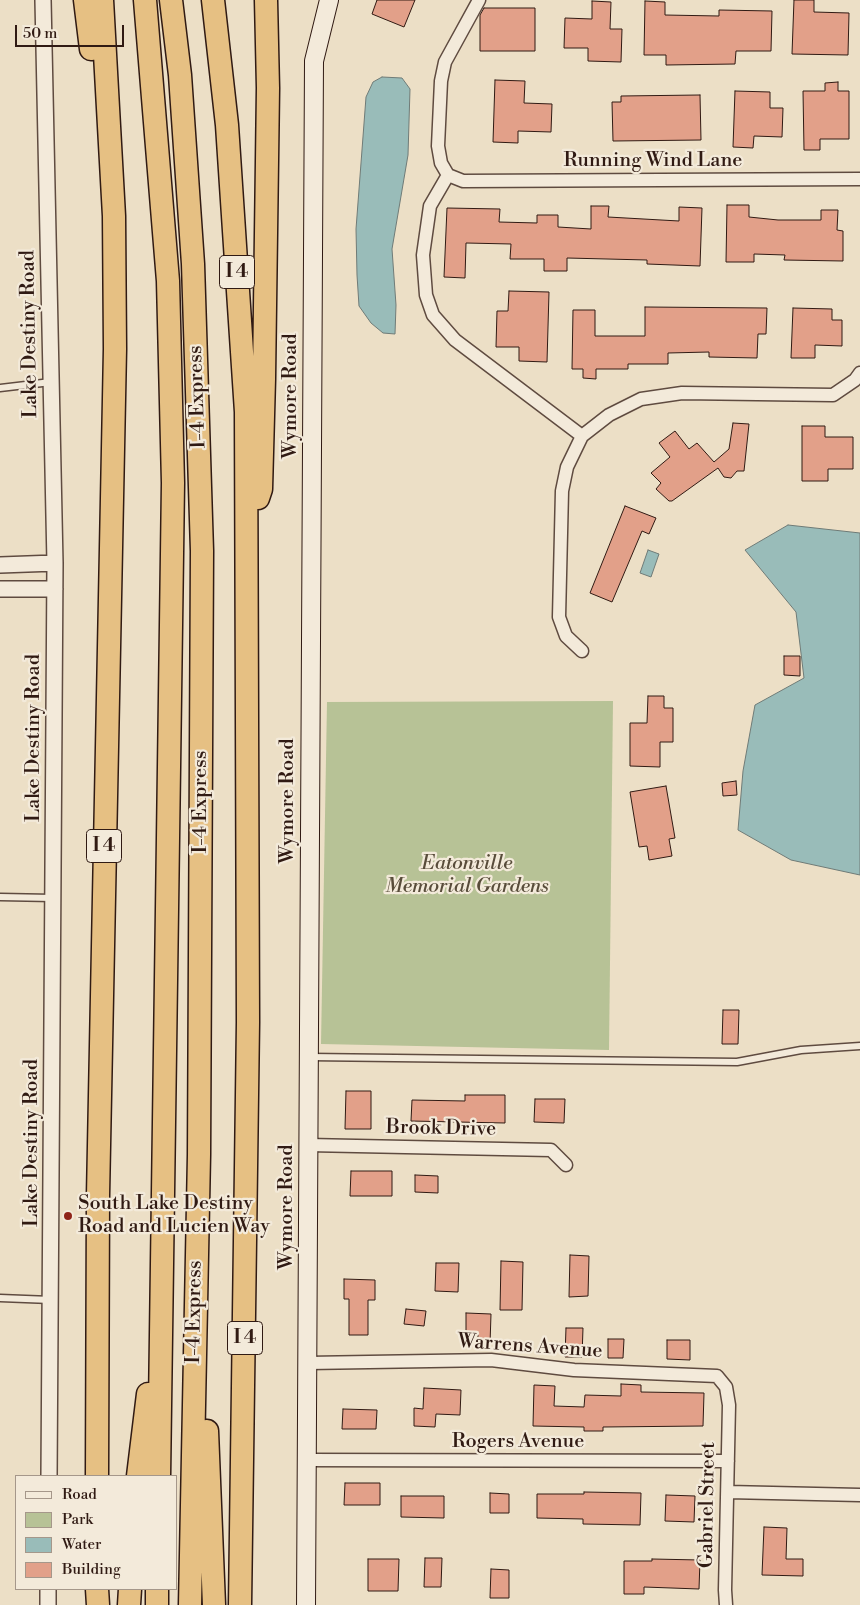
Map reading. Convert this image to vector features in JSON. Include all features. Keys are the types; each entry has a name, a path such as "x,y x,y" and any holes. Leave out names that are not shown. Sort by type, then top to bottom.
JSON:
{"highway":[{"path":"85,0 114,216"},
{"name":"I 4","path":"97,1475 98,1195 114,359 114,216 102,0"},
{"name":"I-4 Express","path":"145,0 168,281 173,483 167,773 159,1475"},
{"name":"I-4 Express","path":"171,0 180,75 193,264 202,542 199,1136 190,1605"},
{"name":"I 4","path":"213,0 227,125 246,412 248,1022 240,1605"},
{"path":"256,0 268,88"},
{"path":"246,545 261,489 268,88 266,0"},
{"path":"196,1253 202,1280 214,1605"},
{"path":"138,1475 162,1294"},
{"path":"98,1590 98,1605"},
{"path":"129,1605 130,1590"},
{"path":"157,1590 157,1605"}],"main road":[{"name":"Wymore Road","path":"306,1605 314,61 329,0"}],"street":[{"name":"Lake Destiny Road","path":"43,0 55,563 49,1475"},
{"path":"478,0 445,62 441,81 438,146 441,163 448,175 430,206 423,255 426,294 433,314 455,340 582,436"},
{"name":"Running Wind Lane","path":"448,175 463,181 860,179"},
{"path":"582,651 566,636 559,617 562,491 567,467 582,436 609,415 640,400 682,393 833,395 855,380 860,373"},
{"path":"0,565 55,563"},
{"path":"0,589 55,589"},
{"name":"Brook Drive","path":"308,1145 551,1150 566,1165"},
{"name":"Warrens Avenue","path":"308,1364 491,1360 574,1370 700,1374 717,1376 726,1387 729,1405"},
{"name":"Gabriel Street","path":"726,1605 729,1405"},
{"name":"Rogers Avenue","path":"307,1460 728,1461"},
{"path":"728,1492 860,1495"},
{"path":"48,1590 48,1605"}],"lane":[{"path":"0,388 51,382"},
{"path":"0,897 54,898"},
{"path":"308,1057 737,1062 800,1050 860,1046"},
{"path":"0,1298 51,1300"}],"green space":[{"name":"Eatonville Memorial Gardens","path":"613,701 609,1050 321,1044 327,702"}],"water":[{"path":"382,77 402,78 410,89 408,155 392,249 396,305 395,334 383,333 371,323 359,306 357,275 356,229 366,97 373,82"},
{"path":"788,525 860,533 860,875 791,860 738,830 743,771 755,705 804,678 796,612 745,550"},
{"path":"648,550 659,554 651,577 640,573"}],"building":[{"path":"377,0 415,0 404,27 372,14"},
{"path":"794,0 814,0 814,12 849,13 848,55 792,54"},
{"path":"592,1 611,2 610,29 622,29 621,62 588,61 588,48 564,48 565,18 592,19"},
{"path":"645,1 665,2 665,15 719,16 719,10 772,11 771,51 736,51 735,64 666,65 666,55 644,55"},
{"path":"484,8 535,8 535,51 480,51 480,15"},
{"path":"495,80 525,81 524,103 552,104 551,132 518,131 518,143 493,142"},
{"path":"838,82 838,91 849,91 849,139 820,139 820,150 804,150 803,91 825,91 825,83"},
{"path":"735,91 770,92 770,108 783,108 782,137 754,136 753,148 733,147"},
{"path":"700,95 701,140 613,141 612,102 621,102 621,96"},
{"path":"727,205 749,205 749,217 778,220 821,220 821,210 838,210 837,230 843,231 843,261 784,260 785,255 754,254 754,262 726,262"},
{"path":"591,206 609,206 608,217 679,221 679,207 702,208 700,266 647,264 647,260 567,258 567,271 544,271 544,259 510,259 511,244 466,243 465,278 444,277 447,208 500,209 499,222 537,223 537,215 558,215 558,227 591,229"},
{"path":"509,291 549,292 547,362 519,361 519,347 496,347 497,311 508,311"},
{"path":"645,307 767,308 766,334 758,334 757,358 709,357 709,352 668,353 668,364 628,364 628,369 596,369 596,379 583,378 583,369 572,369 573,310 595,310 595,336 645,336"},
{"path":"793,308 832,309 832,320 842,320 842,346 815,345 815,358 791,358"},
{"path":"733,423 749,424 744,471 737,471 731,478 724,477 718,468 672,501 669,501 656,489 661,483 651,473 670,457 659,443 675,431 689,449 697,443 714,462 729,449"},
{"path":"802,426 825,426 825,437 853,437 853,469 828,469 828,481 802,481"},
{"path":"625,506 656,518 649,534 642,531 612,602 590,593"},
{"path":"784,656 800,656 800,676 784,675"},
{"path":"648,696 664,696 664,708 673,708 673,742 660,742 660,767 630,766 630,723 647,723"},
{"path":"736,781 737,795 723,796 722,783"},
{"path":"666,786 675,838 669,839 672,856 649,860 647,846 639,847 630,792"},
{"path":"723,1010 739,1010 738,1044 722,1044"},
{"path":"346,1091 371,1091 371,1129 345,1129"},
{"path":"465,1095 505,1095 505,1123 411,1121 412,1100 465,1101"},
{"path":"535,1099 565,1099 564,1123 534,1122"},
{"path":"351,1171 392,1171 392,1196 350,1196"},
{"path":"415,1175 438,1176 438,1193 415,1192"},
{"path":"570,1255 589,1256 588,1296 569,1297"},
{"path":"501,1261 523,1262 522,1310 500,1310"},
{"path":"436,1263 459,1263 458,1292 435,1291"},
{"path":"344,1279 375,1280 375,1300 368,1300 368,1335 349,1335 349,1299 344,1299"},
{"path":"406,1309 426,1311 424,1326 404,1324"},
{"path":"466,1313 491,1314 490,1344 478,1344 478,1333 466,1333"},
{"path":"566,1328 583,1328 582,1357 565,1357"},
{"path":"608,1339 624,1339 623,1358 608,1358"},
{"path":"667,1340 690,1340 690,1360 667,1359"},
{"path":"621,1384 641,1385 641,1392 704,1393 703,1426 603,1427 603,1431 584,1431 584,1427 533,1426 534,1385 555,1386 554,1406 584,1407 585,1395 621,1396"},
{"path":"424,1388 461,1390 460,1415 436,1414 435,1427 414,1426 414,1408 423,1409"},
{"path":"343,1409 377,1410 376,1429 342,1429"},
{"path":"345,1483 380,1483 380,1505 344,1505"},
{"path":"584,1492 641,1493 640,1525 583,1524 583,1519 537,1518 537,1494 584,1494"},
{"path":"490,1493 509,1494 509,1513 490,1513"},
{"path":"666,1495 695,1496 694,1522 665,1521"},
{"path":"401,1496 444,1496 444,1518 401,1517"},
{"path":"764,1527 787,1528 786,1559 803,1559 803,1576 762,1575"},
{"path":"425,1558 442,1558 441,1587 424,1587"},
{"path":"368,1559 399,1559 398,1591 368,1591"},
{"path":"652,1559 700,1560 699,1589 644,1587 644,1594 624,1594 624,1561 652,1561"},
{"path":"491,1569 509,1570 509,1598 490,1598"}],"place":[{"name":"South Lake Destiny Road and Lucien Way","path":"68,1216"}]}
